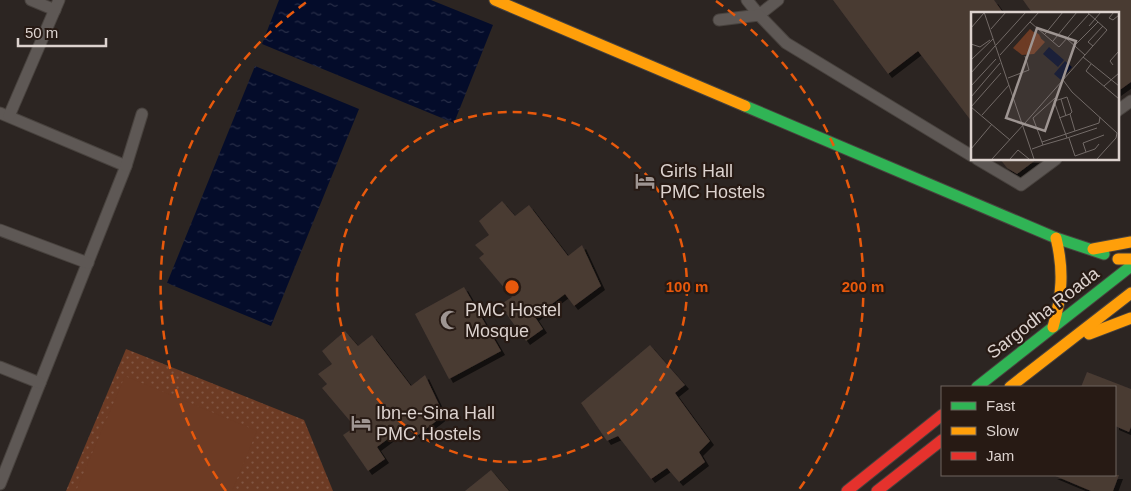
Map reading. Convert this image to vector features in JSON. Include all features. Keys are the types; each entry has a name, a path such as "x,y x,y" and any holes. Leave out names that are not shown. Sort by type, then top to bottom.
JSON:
{"main road":[{"path":"495,0 1056,238 1118,259 1130,266"},
{"path":"1053,327 1063,293 1064,264 1056,238"},
{"path":"1093,250 1131,242"},
{"name":"Sargodha Roada","path":"978,386 1130,266"},
{"path":"1011,386 1131,293"},
{"path":"1068,343 1131,318"},
{"path":"846,491 941,416"},
{"path":"877,491 941,441"}],"street":[{"path":"31,0 57,5 4,115 126,166"},
{"path":"747,0 786,43 971,155"},
{"path":"719,20 759,15 778,0"},
{"path":"1118,110 1131,101"},
{"path":"0,484 126,166 142,114"},
{"path":"979,160 1021,185 1055,160"},
{"path":"0,230 88,262"},
{"path":"0,367 40,383"}],"shaded area":[{"path":"126,349 304,420 333,491 66,491"},
{"path":"125,376 257,431 232,491 76,491"}],"water":[{"path":"279,0 431,0 493,25 454,123 262,44"},
{"path":"255,66 359,109 271,326 167,283"}],"building":[{"path":"833,0 994,0 1003,12 971,12 971,121 918,51 888,74"},
{"path":"1023,0 1131,0 1131,82 1118,91 1118,12 1032,12"},
{"path":"1001,160 1036,160 1017,174 1007,168"},
{"path":"502,201 515,216 529,205 568,256 582,245 601,286 574,306 565,294 535,317 543,329 526,341 500,305 512,297 479,258 484,254 475,245 489,235 479,221"},
{"path":"464,287 501,351 449,379 415,314"},
{"path":"345,331 358,346 372,335 411,386 425,375 444,415 417,436 408,424 377,447 385,459 368,471 343,435 355,427 322,388 327,384 318,374 332,364 322,351"},
{"path":"650,345 685,385 675,393 710,441 699,452 705,462 679,482 667,468 651,479 618,436 607,441 581,403"},
{"path":"1087,372 1131,389 1131,427 1129,432 1116,426 1116,386 1081,386"},
{"path":"491,470 509,491 465,491"},
{"path":"1119,475 1113,491 1091,491 1055,476"}],"traffic: fast":[{"path":"745,106 1056,238 1104,254"},
{"path":"978,386 1131,266"}],"traffic: slow":[{"path":"495,0 745,106"},
{"path":"1053,327 1061,283 1059,250 1056,238"},
{"path":"1093,249 1131,242"},
{"path":"1118,259 1131,259"},
{"path":"1011,386 1131,293"},
{"path":"1089,334 1131,318"}],"traffic: jam":[{"path":"847,491 941,416"},
{"path":"877,491 941,441"}],"place":[{"name":"Girls Hall PMC Hostels","path":"645,181"},
{"name":"PMC Hostel Mosque","path":"450,320"},
{"name":"Ibn-e-Sina Hall PMC Hostels","path":"361,423"}]}
